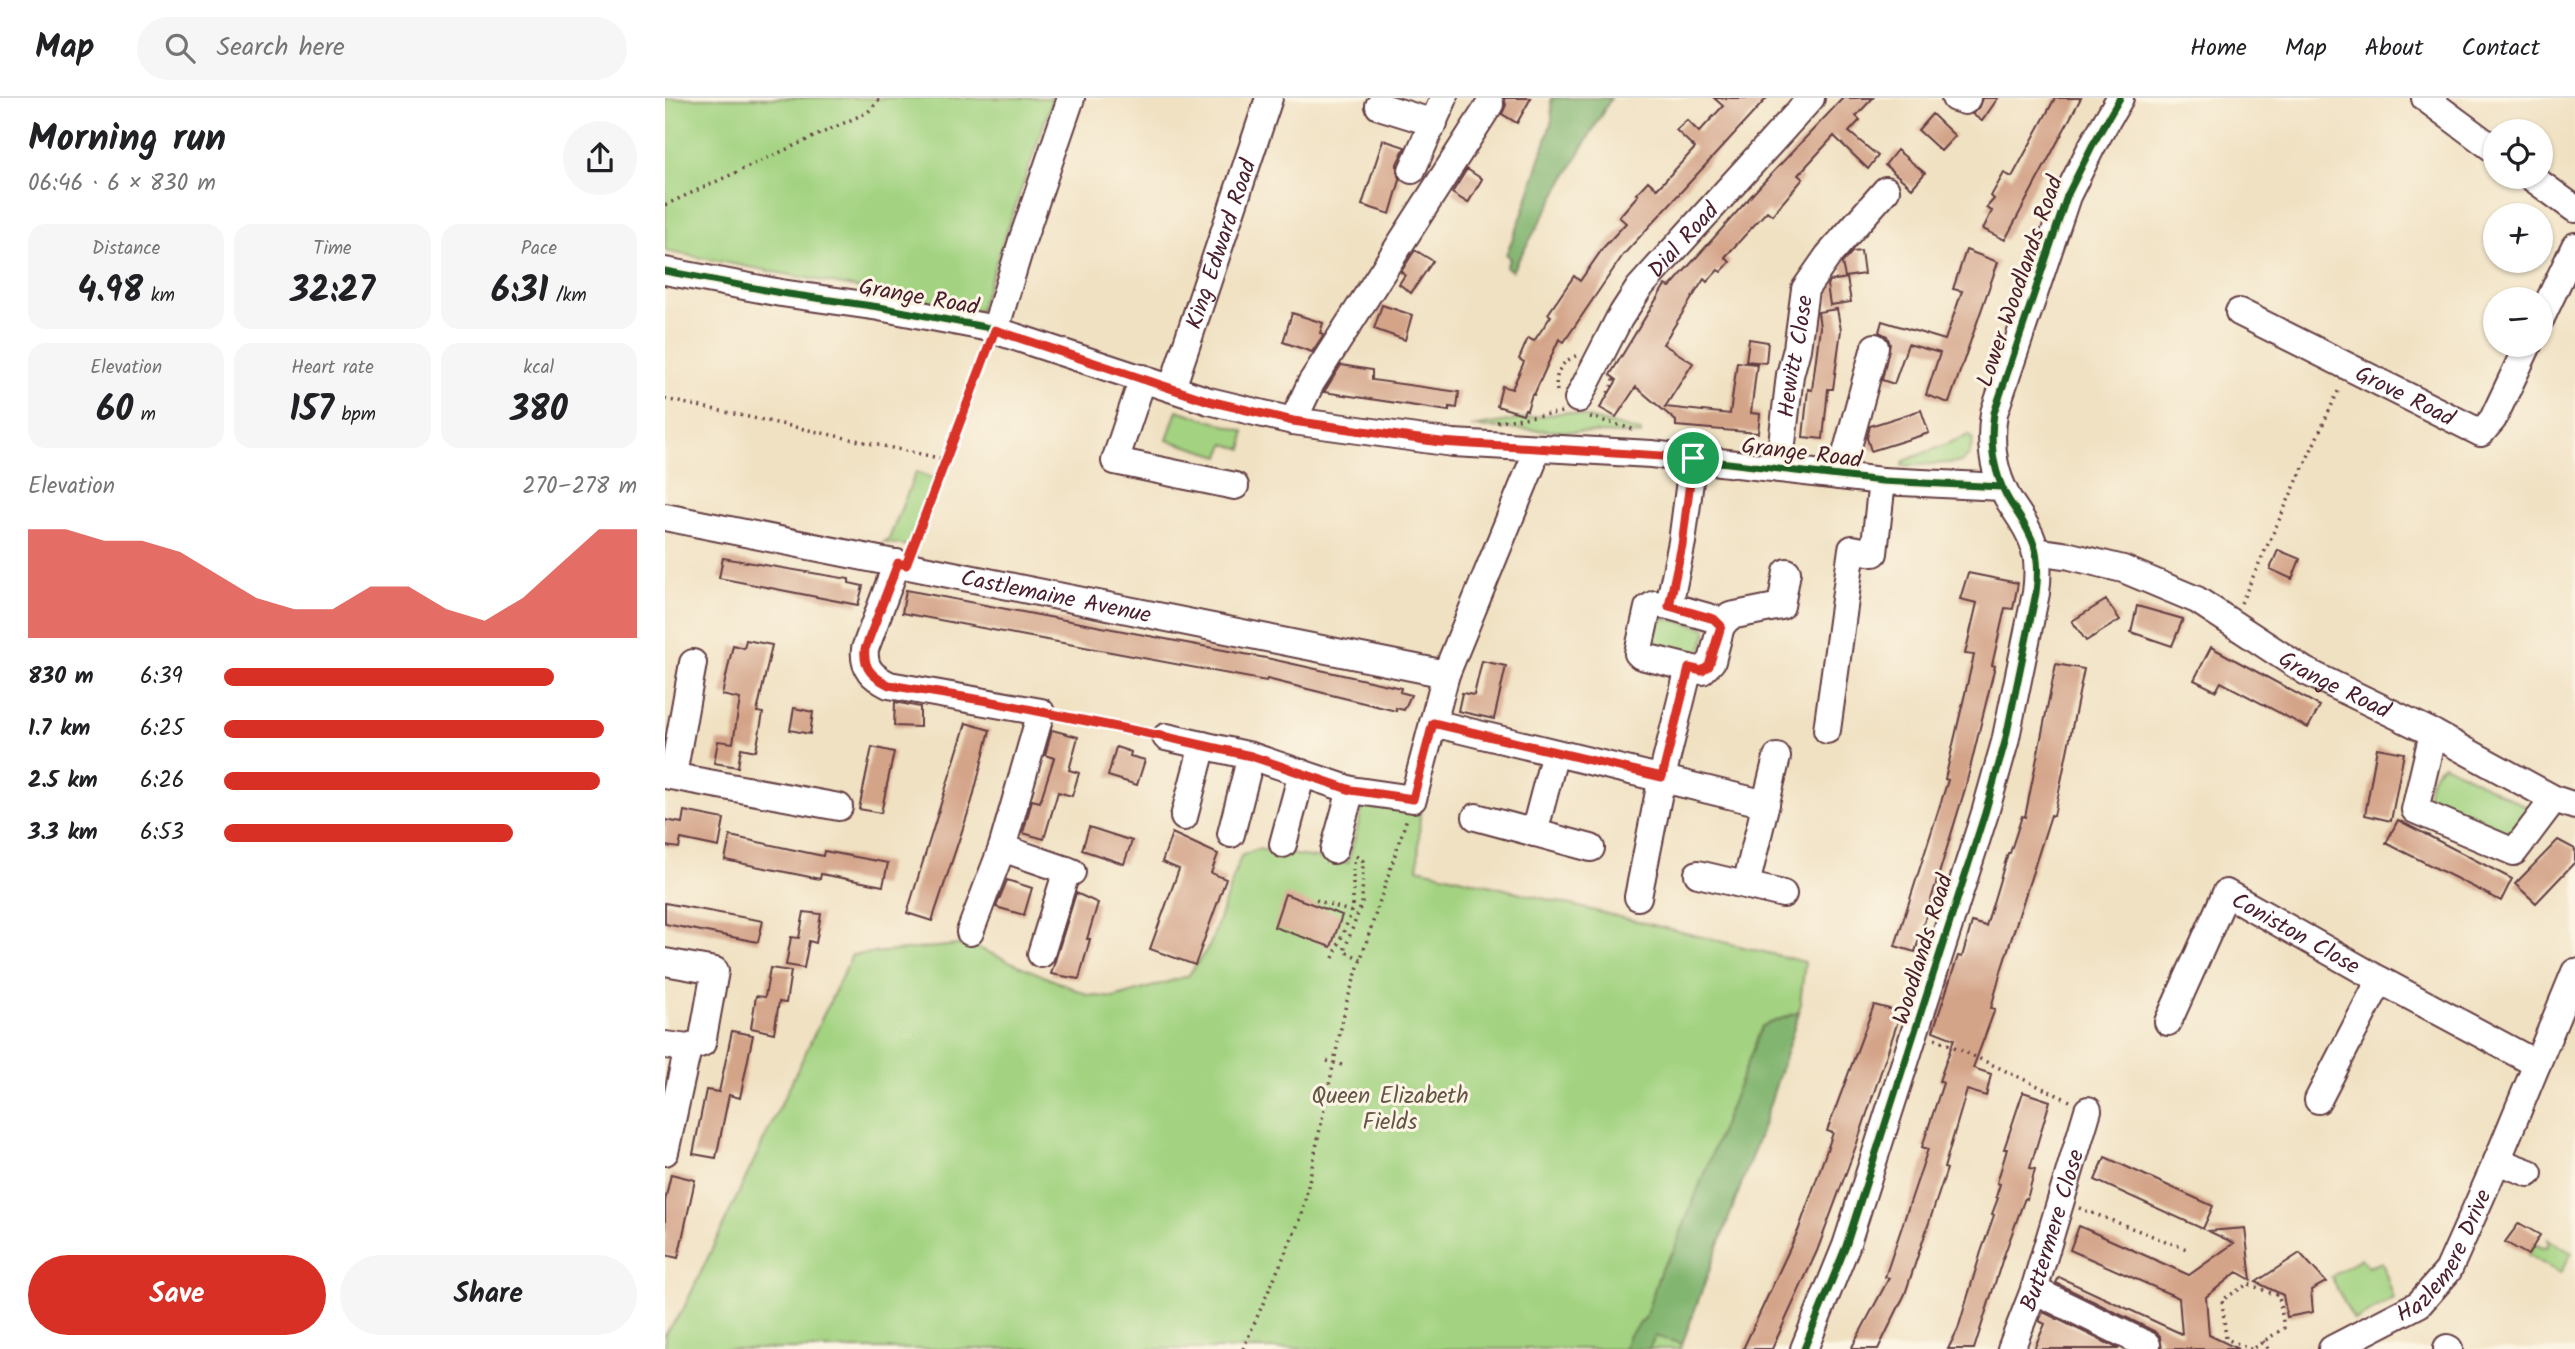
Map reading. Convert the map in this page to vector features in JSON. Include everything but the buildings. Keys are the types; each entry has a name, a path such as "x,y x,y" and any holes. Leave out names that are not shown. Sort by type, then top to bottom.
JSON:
{"street":[{"path":"995,330 1071,98"},
{"name":"King Edward Road","path":"1172,388 1269,98"},
{"path":"1412,170 1444,98"},
{"name":"Dial Road","path":"1577,409 1619,319 1639,288 1811,98"},
{"path":"1955,98 1965,101 1967,98"},
{"name":"Lower Woodlands Road","path":"2002,487 1994,463 1991,438 1997,401 2067,196 2120,98"},
{"path":"2429,99 2483,141"},
{"path":"1293,421 1311,383 1490,104"},
{"path":"1379,106 1434,123"},
{"path":"2548,189 2575,209"},
{"name":"Hewitt Close","path":"1779,469 1790,375 1797,349 1805,289 1828,256 1886,190"},
{"path":"2553,293 2575,246"},
{"name":"Grange Road","path":"665,271 781,293 875,306 995,330 1209,401 1293,421 1440,442 1651,454 1882,481 2002,487"},
{"name":"Grove Road","path":"2239,312 2481,433 2493,419 2522,357"},
{"path":"1840,476 1875,347"},
{"path":"1143,378 1115,461 1234,486"},
{"path":"1166,737 1251,756 1351,790 1413,799 1446,674 1532,464 1534,449"},
{"path":"1669,606 1682,545 1693,458"},
{"path":"1827,730 1852,549 1874,552 1882,481"},
{"path":"2002,487 2027,528 2035,551"},
{"name":"Castlemaine Avenue","path":"665,517 1446,674"},
{"name":"Grange Road","path":"2035,551 2070,556 2123,569 2197,600 2305,671 2433,733 2565,802 2515,852 2415,810 2433,733"},
{"name":"Woodlands Road","path":"1804,1349 1839,1265 1917,1030 2003,752 2036,593 2035,551"},
{"path":"902,564 865,649 864,658 873,677 889,685 1041,712 1002,849 970,932"},
{"path":"1721,626 1714,619 1655,604 1648,608 1638,653 1702,671 1709,666 1721,626 1730,616 1781,606 1787,572"},
{"path":"694,663 669,775 839,807"},
{"path":"1638,897 1662,777 1689,668"},
{"path":"1433,723 1766,804"},
{"path":"1184,817 1203,745"},
{"path":"1534,833 1555,753"},
{"path":"1231,834 1251,756"},
{"path":"1749,873 1777,757"},
{"path":"1283,844 1302,773"},
{"path":"1349,852 1351,790"},
{"path":"1476,817 1591,848"},
{"path":"1002,849 1070,871 1041,954"},
{"path":"1698,874 1749,873 1783,894"},
{"name":"Coniston Close","path":"2168,1022 2226,893 2537,1064"},
{"path":"665,962 715,971 702,1043 677,1046 665,1152"},
{"name":"Hazlemere Drive","path":"2332,1349 2419,1304 2442,1278 2457,1253 2497,1161 2575,972"},
{"name":"Coniston Close","path":"2318,1100 2380,980"},
{"name":"Buttermere Close","path":"2011,1349 2034,1290 2088,1110"},
{"name":"Hazlemere Drive","path":"2497,1161 2529,1173"},
{"path":"2034,1290 2147,1345"}],"path":[{"path":"665,205 868,112 881,98"},
{"path":"902,564 947,460 995,330"},
{"path":"2232,623 2350,366"},
{"path":"665,399 947,460"},
{"path":"1489,423 1577,409 1627,427"},
{"path":"1041,712 1166,737"},
{"path":"1243,1349 1302,1215 1346,1004 1413,799"},
{"path":"1349,852 1363,861 1362,903 1344,951 1361,959"},
{"path":"1333,958 1352,912 1353,868 1349,852"},
{"path":"1316,900 1352,912"},
{"path":"1917,1030 2088,1110"},
{"path":"1327,1061 1342,1065"},
{"path":"2061,1200 2189,1250"},
{"path":"2248,1284 2279,1296 2284,1328 2263,1341 2252,1349 2226,1339 2222,1300 2248,1284"},
{"path":"2263,1341 2268,1349"}],"green space":[{"path":"665,98 1053,98 979,311 665,251"},
{"path":"1551,98 1611,98 1512,271 1506,267 1510,258 1506,255 1523,213 1552,120"},
{"path":"1177,410 1244,431 1243,449 1225,444 1220,456 1167,440"},
{"path":"1566,412 1641,432 1641,435 1471,427"},
{"path":"1969,435 1973,440 1969,455 1962,462 1902,466 1904,461"},
{"path":"916,472 937,480 908,546 884,542 889,539"},
{"path":"1660,617 1705,628 1707,632 1699,657 1652,646"},
{"path":"2444,764 2535,811 2512,843 2431,806 2428,795 2430,783 2435,772"},
{"name":"Queen Elizabeth Fields","path":"1365,799 1420,811 1418,868 1805,962 1799,1012 1761,1131 1680,1349 665,1349 665,1334 683,1310 852,955 969,944 1088,995 1114,998 1188,976 1210,945 1241,856 1257,849 1348,863"},
{"path":"1799,1012 1761,1131 1682,1344 1655,1336 1649,1349 1623,1349 1629,1335 1645,1318 1661,1269 1674,1250 1762,1026"},
{"path":"2548,1239 2572,1253 2560,1273 2528,1255 2535,1244 2547,1247"},
{"path":"2361,1258 2368,1267 2382,1262 2394,1299 2354,1321 2331,1277"}],"cycle path":[{"path":"1804,1349 1846,1246 1985,813 2005,742 2036,593 2038,569 2032,539 2004,491 1996,470 1992,448 1994,413 2067,196 2120,98"},
{"path":"665,271 985,327 1209,401 1293,421 1453,443 1651,454 1882,481 2002,487"}],"route":[{"path":"995,330 1209,401 1293,421 1440,442 1693,458 1682,545 1669,606 1714,619 1719,621 1721,626 1709,666 1702,671 1689,668 1662,777 1433,723 1413,799 1351,790 1251,756 988,701 889,685 873,677 864,658 898,563 906,565 995,330"}]}
